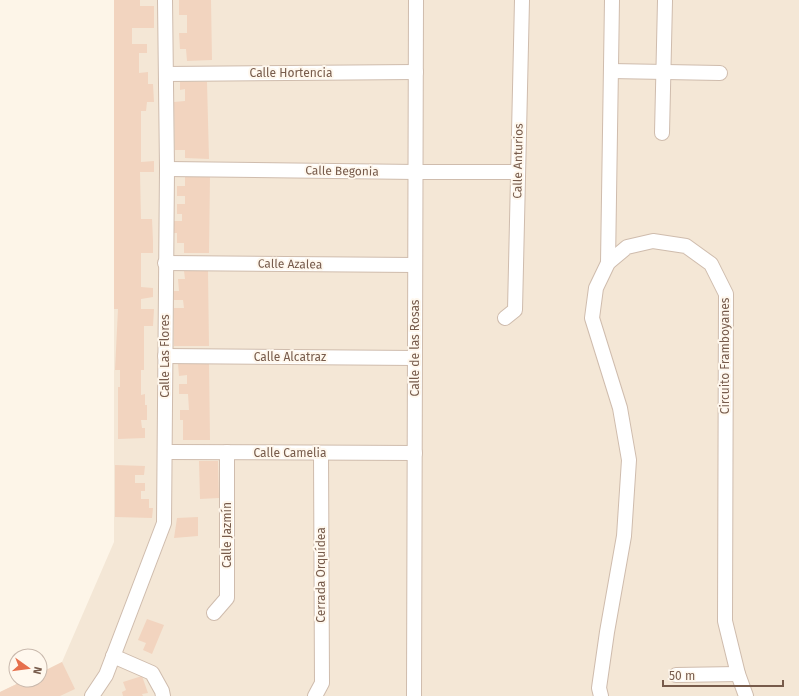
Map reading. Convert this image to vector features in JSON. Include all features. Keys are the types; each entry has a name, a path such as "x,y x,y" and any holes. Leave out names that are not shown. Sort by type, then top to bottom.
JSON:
{"street":[{"name":"Calle Las Flores","path":"92,696 106,675 114,656 164,523 165,263 167,169 165,0"},
{"name":"Calle de las Rosas","path":"414,696 416,0"},
{"name":"Calle Anturios","path":"505,318 515,310 522,0"},
{"path":"608,262 612,0"},
{"path":"662,133 665,1"},
{"path":"611,71 720,73"},
{"name":"Calle Hortencia","path":"166,74 416,72"},
{"name":"Calle Begonia","path":"167,169 518,172"},
{"name":"Circuito Framboyanes","path":"601,696 600,688 607,632 624,536 629,460 620,408 592,318 596,288 608,262 627,247 652,241 686,246 711,264 726,294 726,621 738,674 746,696"},
{"name":"Calle Azalea","path":"165,263 415,265"},
{"name":"Calle Alcatraz","path":"165,356 415,358"},
{"name":"Calle Camelia","path":"165,452 415,453"},
{"name":"Calle Jazmín","path":"214,613 227,598 227,452"},
{"name":"Cerrada Orquídea","path":"315,696 322,683 321,453"},
{"path":"114,656 152,673 162,690 163,696"},
{"path":"676,675 738,674"}],"shaded area":[{"path":"114,0 799,0 799,696 0,696 0,692 8,688 48,688 48,669 62,662 114,542"}],"building":[{"path":"114,0 140,0 140,6 154,6 154,28 132,28 132,44 147,44 147,53 139,53 139,73 148,72 148,84 153,84 154,102 147,102 146,111 141,111 141,162 154,161 154,172 140,172 141,219 152,219 153,241 153,253 141,253 141,287 153,288 153,297 141,299 141,309 154,309 153,326 144,326 144,370 141,370 141,395 145,394 147,420 141,420 142,428 145,428 145,438 118,439 118,387 120,387 120,370 115,370 118,309 114,309"},
{"path":"179,0 211,0 212,60 187,61 186,49 180,49 179,33 187,33 187,15 179,15"},
{"path":"180,82 207,82 209,159 185,158 185,150 175,150 174,102 185,101 185,89 180,90"},
{"path":"185,176 210,176 209,253 184,253 184,243 177,243 177,233 173,233 173,221 182,221 182,214 177,214 177,204 185,204 185,196 177,196 177,186 185,186"},
{"path":"184,271 208,271 209,346 174,346 174,308 184,308 183,300 174,300 174,291 179,291 178,279 185,279"},
{"path":"209,363 210,440 183,440 183,420 180,420 180,410 189,410 188,394 179,394 179,384 187,384 187,375 179,376 178,364"},
{"path":"199,461 218,461 219,498 200,499"},
{"path":"115,465 145,466 144,475 135,475 135,483 145,483 145,491 141,491 141,499 149,499 149,508 153,508 152,518 115,517"},
{"path":"198,517 198,536 174,538 177,518"},
{"path":"147,619 164,625 152,654 143,650 146,643 138,640"},
{"path":"62,662 75,689 60,696 0,696 0,692 8,688 48,688 48,669"},
{"path":"142,676 148,693 142,694 143,696 123,696 122,692 126,690 123,682"}]}
